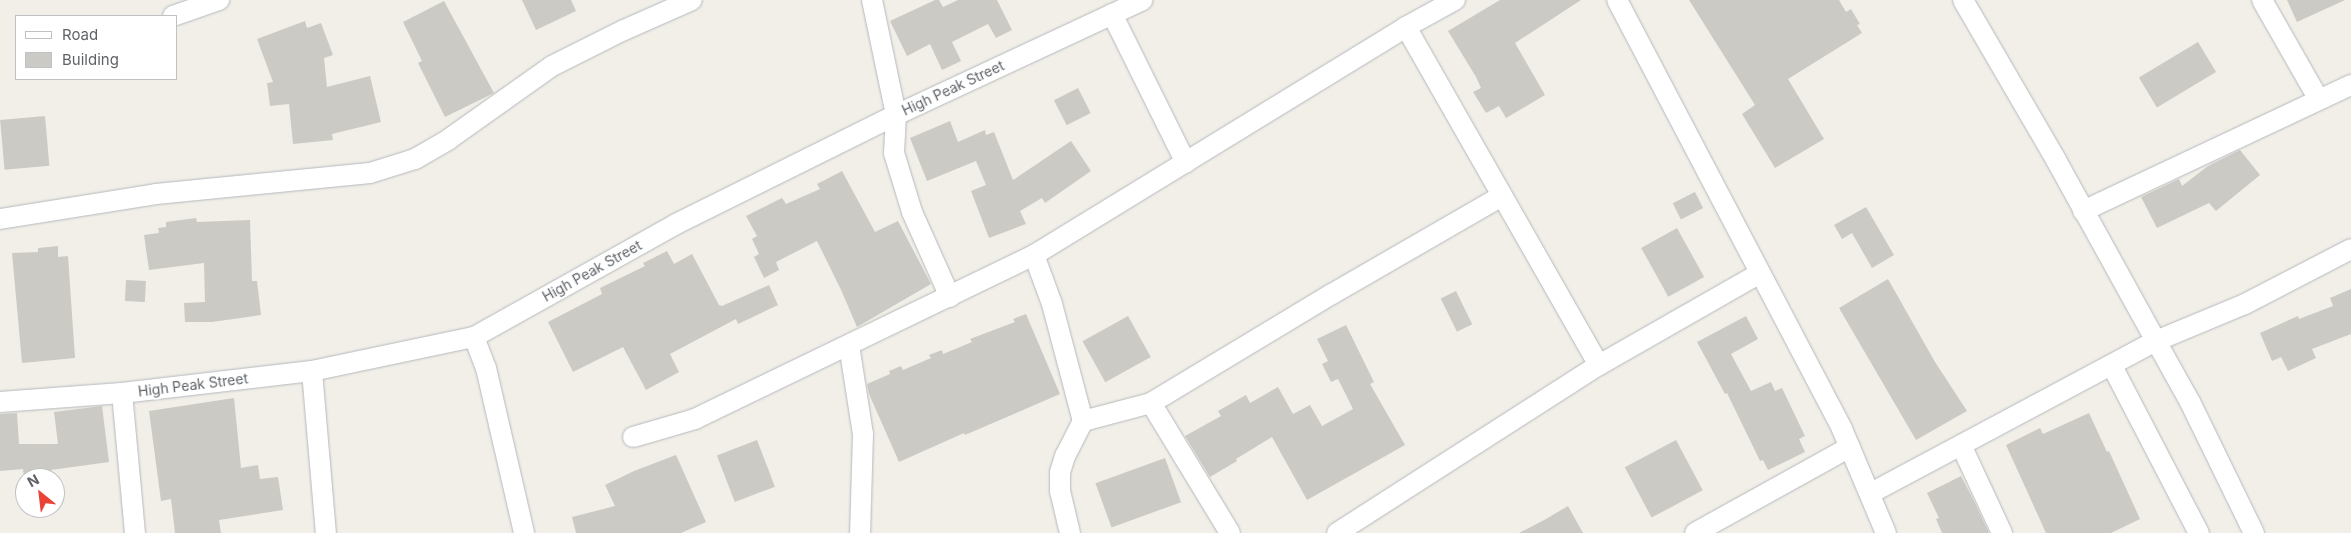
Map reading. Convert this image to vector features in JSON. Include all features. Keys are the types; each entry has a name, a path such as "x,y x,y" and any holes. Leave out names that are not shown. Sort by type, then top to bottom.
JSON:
{"street":[{"path":"176,15 219,0"},
{"path":"0,219 156,194 370,173 416,158 448,139 552,66 624,30 692,0"},
{"path":"872,0 896,115 894,153 912,212 950,297"},
{"path":"633,437 695,419 1034,255 1406,27 1454,0"},
{"path":"1617,0 1850,447 1871,493 1886,533"},
{"path":"1963,0 2056,160 2083,212 2190,402 2254,533"},
{"path":"2262,0 2318,98"},
{"name":"High Peak Street","path":"0,402 122,393 312,371 474,337 676,224 896,115 1112,14 1135,1"},
{"path":"1112,14 1186,163"},
{"path":"1406,27 1599,365"},
{"path":"2083,212 2318,98 2351,84"},
{"path":"1083,421 1151,403 1332,294 1502,196"},
{"path":"1034,255 1052,304 1083,421 1065,456 1060,472 1060,491 1070,533"},
{"path":"1871,493 2156,341 2245,304 2349,255"},
{"path":"1337,533 1599,365 1760,273"},
{"path":"474,337 486,368 524,533"},
{"path":"849,345 862,434 860,533"},
{"path":"2112,366 2199,533"},
{"path":"312,371 326,533"},
{"path":"122,393 135,533"},
{"path":"1151,403 1230,533"},
{"path":"1961,445 2002,533"},
{"path":"1695,533 1850,447"}],"building":[{"path":"522,0 571,0 576,11 536,30"},
{"path":"935,0 939,0 943,7 958,0 997,0 1012,30 996,38 988,24 952,42 961,61 942,70 930,44 907,56 890,21"},
{"path":"1500,0 1581,0 1515,43 1545,95 1506,118 1499,106 1486,113 1473,92 1481,88 1476,77 1448,31"},
{"path":"1689,0 1839,0 1846,12 1851,9 1860,24 1857,25 1862,33 1788,79 1824,139 1775,168 1742,114 1755,105"},
{"path":"2287,0 2345,0 2297,22"},
{"path":"444,1 494,93 445,117 418,63 422,61 403,22"},
{"path":"305,21 307,28 321,23 333,55 324,58 327,87 370,76 381,122 332,134 333,140 293,144 289,104 270,106 267,83 273,82 257,39"},
{"path":"2198,42 2216,72 2157,108 2139,78"},
{"path":"1078,88 1091,113 1067,125 1054,100"},
{"path":"45,116 49,166 5,170 0,120"},
{"path":"950,121 958,142 985,130 986,135 994,132 1013,180 1071,141 1091,171 1045,203 1042,198 1020,211 1026,224 989,238 971,191 986,185 976,161 927,181 910,138"},
{"path":"2240,150 2260,175 2216,211 2209,203 2157,228 2141,197 2179,179 2182,186 2208,166"},
{"path":"842,171 875,232 898,221 931,284 857,327 817,241 776,262 779,270 764,278 754,257 759,254 752,239 757,236 746,216 782,198 786,204 820,189 817,184"},
{"path":"1695,192 1703,208 1681,219 1673,203"},
{"path":"1866,207 1894,255 1872,268 1852,233 1842,239 1834,225"},
{"path":"196,218 197,222 250,220 252,281 257,281 261,315 212,322 185,322 184,303 205,302 204,263 149,270 144,235 159,233 158,228 166,227 166,222"},
{"path":"1677,228 1704,277 1668,297 1641,248"},
{"path":"58,246 58,257 68,256 75,358 22,363 12,253 38,252 38,248"},
{"path":"667,251 674,264 692,254 719,305 722,306 769,285 778,305 738,324 736,319 670,354 679,372 646,390 623,347 573,372 548,322 602,294 600,288 645,266 643,263"},
{"path":"1888,279 1935,362 1967,411 1916,440 1839,308"},
{"path":"126,280 146,281 145,302 125,301"},
{"path":"2351,289 2351,334 2312,349 2316,358 2288,371 2281,357 2272,361 2260,333 2298,316 2299,319 2333,306 2330,298"},
{"path":"1456,291 1472,324 1457,332 1441,298"},
{"path":"1026,314 1060,394 899,462 869,394 867,384 890,374 889,371 901,366 903,370 931,358 929,355 942,350 943,354 972,342 970,339 1015,322 1013,319"},
{"path":"1128,316 1151,357 1105,382 1083,341"},
{"path":"1746,316 1758,339 1731,354 1751,391 1771,382 1775,391 1782,388 1805,436 1799,439 1805,452 1768,470 1763,460 1760,461 1727,393 1725,394 1697,342"},
{"path":"1346,325 1374,382 1370,384 1405,445 1307,500 1272,437 1210,477 1185,436 1221,416 1218,411 1246,395 1250,403 1278,387 1293,414 1310,405 1322,426 1353,409 1338,379 1331,382 1322,364 1328,361 1317,339"},
{"path":"234,398 241,468 258,465 260,479 278,477 283,510 219,520 221,533 175,533 171,499 161,501 149,411"},
{"path":"102,406 109,462 65,468 15,468 15,470 0,471 0,414 17,413 19,444 58,444 54,412"},
{"path":"2089,413 2107,452 2109,451 2140,519 2111,533 2046,533 2006,445 2040,428 2043,434"},
{"path":"757,440 775,487 735,502 717,455"},
{"path":"1676,440 1703,490 1652,518 1625,467"},
{"path":"676,455 706,522 681,533 576,533 572,517 615,506 605,485 634,471"},
{"path":"1165,458 1181,502 1112,527 1095,483"},
{"path":"1961,476 1989,533 1942,533 1936,519 1939,518 1927,493"},
{"path":"1568,506 1583,533 1519,533 1546,519"}]}
